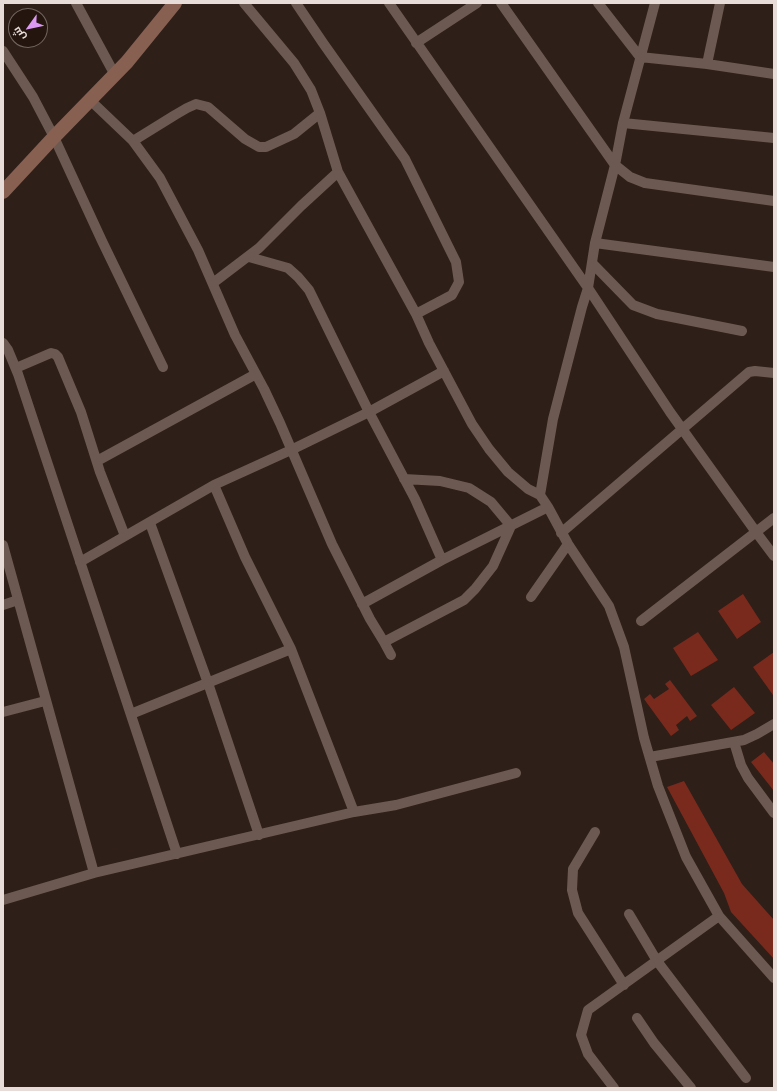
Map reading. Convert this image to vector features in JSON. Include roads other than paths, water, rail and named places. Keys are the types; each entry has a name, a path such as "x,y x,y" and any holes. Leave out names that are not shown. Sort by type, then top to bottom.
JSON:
{"main road":[{"path":"5,186 115,75 175,3"}],"street":[{"path":"76,3 115,75"},
{"path":"244,3 294,63 311,90 320,113 338,172 416,314 429,343 472,424 489,449 508,472 528,489 540,495 568,544 609,606 624,647 644,738 658,786 686,857 719,916 774,978"},
{"path":"296,3 405,159 456,262 459,282 452,295 416,314"},
{"path":"389,3 588,288 682,430 774,556"},
{"path":"416,43 477,3"},
{"path":"501,3 615,165 630,177 645,183 774,201"},
{"path":"598,3 640,57 774,73"},
{"path":"540,495 553,419 588,288 595,243 615,165 623,123 655,3"},
{"path":"707,64 720,3"},
{"path":"3,51 33,97 54,136 102,241 163,367"},
{"path":"90,100 133,141 160,178 198,250 235,335 256,374 291,450 332,544 362,604 391,655"},
{"path":"133,141 175,114 196,104 208,107 252,144 259,147 266,147 294,134 320,113"},
{"path":"623,123 774,138"},
{"path":"213,283 250,257 301,206 338,172"},
{"path":"595,243 774,267"},
{"path":"250,257 288,268 309,290 369,412 415,499 442,560"},
{"path":"592,263 633,305 657,314 742,331"},
{"path":"3,343 8,350 16,368 177,854"},
{"path":"16,368 51,354 55,354 58,358 81,412 97,461 125,536"},
{"path":"80,562 214,485 369,412 444,371"},
{"path":"562,533 749,372 756,371 774,373"},
{"path":"97,461 256,374"},
{"path":"404,479 440,481 469,488 492,502 511,526"},
{"path":"214,485 245,557 291,648 354,812"},
{"path":"362,604 442,560 548,507"},
{"path":"642,621 774,518"},
{"path":"150,523 208,683 259,834"},
{"path":"384,642 464,600 475,589 493,566 511,526"},
{"path":"531,597 568,544"},
{"path":"3,545 94,874"},
{"path":"3,604 18,600"},
{"path":"131,714 291,648"},
{"path":"3,712 46,701"},
{"path":"650,757 734,742 754,736 774,724"},
{"path":"734,742 741,766 774,813"},
{"path":"3,900 94,874 354,812 396,805 516,773"},
{"path":"595,832 573,869 572,890 578,913 624,984"},
{"path":"629,914 657,961 746,1078"},
{"path":"614,1088 588,1054 581,1035 588,1010 719,916"},
{"path":"637,1018 654,1043 691,1088"}]}
